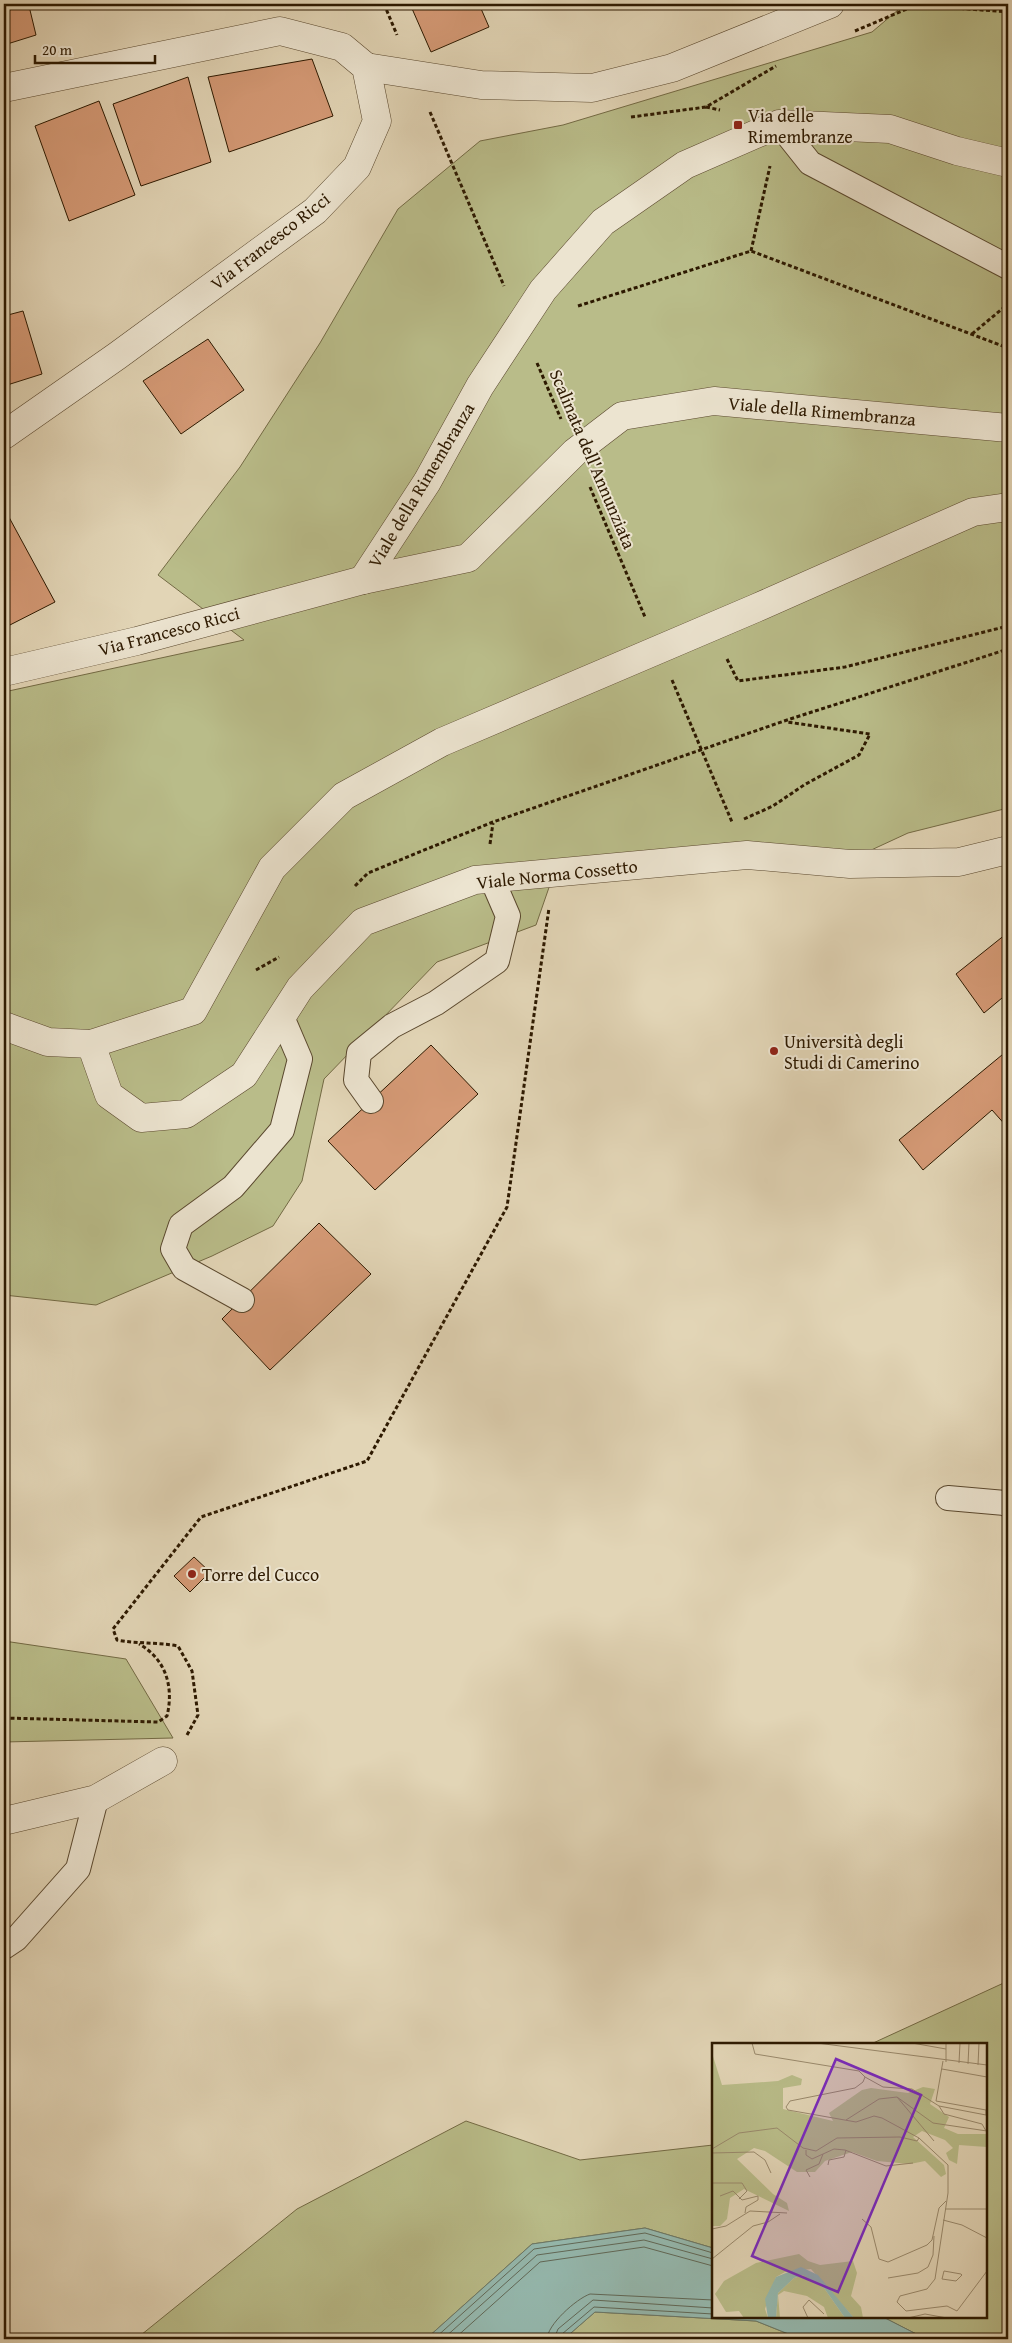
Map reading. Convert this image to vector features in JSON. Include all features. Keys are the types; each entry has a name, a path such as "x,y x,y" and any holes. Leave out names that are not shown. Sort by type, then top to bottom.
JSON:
{"street":[{"path":"4,88 280,31 342,47 366,67 481,86 592,88 672,68 830,4"},
{"name":"Via Francesco Ricci","path":"4,435 117,356 315,211 357,167 377,121 366,67"},
{"name":"Viale della Rimembranza","path":"363,580 427,482 480,386 543,290 603,222 685,165 779,124 890,129 957,152 1008,163"},
{"name":"Viale della Rimembranza","path":"363,580 468,558 575,452 622,416 714,401 1008,428"},
{"path":"4,1026 48,1042 91,1044 193,1011 272,868 344,796 442,742 659,650 973,512 1008,507"},
{"name":"Via Francesco Ricci","path":"4,672 137,641 363,580"},
{"name":"Viale Norma Cossetto","path":"91,1044 109,1095 141,1118 186,1114 244,1075 300,988 364,922 475,880 747,856 850,864 959,862 1008,850"},
{"path":"4,1821 96,1798 164,1761"}],"lane":[{"path":"779,124 810,163 1008,267"},
{"path":"371,1100 356,1080 359,1053 392,1026 436,1003 498,960 508,916 492,879"},
{"path":"242,1300 184,1268 174,1249 181,1225 233,1187 282,1130 300,1059 282,1017"},
{"path":"948,1498 1005,1503 1008,1505"},
{"path":"4,1948 16,1939 78,1869 96,1798"}],"path":[{"path":"916,5 1008,12"},
{"name":"Scalinata dell'Annunziata","path":"414,74 733,824 773,806 804,785 859,755 870,734 784,721"},
{"path":"737,89 760,75"},
{"path":"750,251 779,124"},
{"path":"576,307 750,251 1008,348"},
{"path":"971,334 1008,304"},
{"path":"726,656 738,680 845,667 1008,626"},
{"path":"348,893 368,873 493,822 784,721 1008,649"},
{"path":"164,1761 182,1745 198,1715 192,1671 178,1646 158,1642 138,1644 117,1640 113,1630 201,1517 367,1462 507,1207 554,873"},
{"path":"252,972 286,952"},
{"path":"4,1718 158,1722 167,1716 170,1706 167,1676 151,1651 138,1644"}],"green space":[{"path":"905,4 1008,4 1008,808 908,833 854,858 554,873 536,925 437,962 324,1079 302,1181 273,1226 212,1256 96,1305 4,1295 4,692 244,640 158,575 240,467 320,343 398,209 480,141 563,125 872,32"},
{"path":"4,1641 126,1659 173,1738 4,1742"},
{"path":"1008,1981 1008,2339 926,2339 885,2318 987,2318 987,2043 873,2043"},
{"path":"466,2121 580,2160 712,2145 712,2248 645,2228 532,2244 426,2339 136,2339 297,2209"},
{"path":"595,2312 756,2321 801,2339 564,2339"}],"water":[{"path":"645,2228 712,2248 712,2318 885,2318 926,2339 801,2339 756,2321 595,2312 564,2339 426,2339 532,2244"}],"building":[{"path":"410,4 479,4 489,27 431,52"},
{"path":"29,6 36,35 4,45 4,11"},
{"path":"312,59 333,116 229,152 208,77"},
{"path":"188,77 211,162 141,186 113,104"},
{"path":"99,101 135,195 69,221 35,126"},
{"path":"23,311 42,374 4,386 4,316"},
{"path":"208,339 244,390 181,434 143,381"},
{"path":"4,508 55,602 4,628"},
{"path":"1006,934 1008,937 1008,993 984,1013 956,974"},
{"path":"431,1045 478,1094 375,1190 328,1141"},
{"path":"1008,1050 1008,1128 992,1110 923,1170 899,1140"},
{"path":"319,1223 371,1274 270,1370 222,1319"},
{"name":"Torre del Cucco","path":"194,1557 210,1572 190,1592 174,1576"}],"place":[{"name":"Via delle Rimembranze","path":"738,125"},
{"name":"Università degli Studi di Camerino","path":"774,1051"},
{"name":"Torre del Cucco","path":"192,1574"}]}
